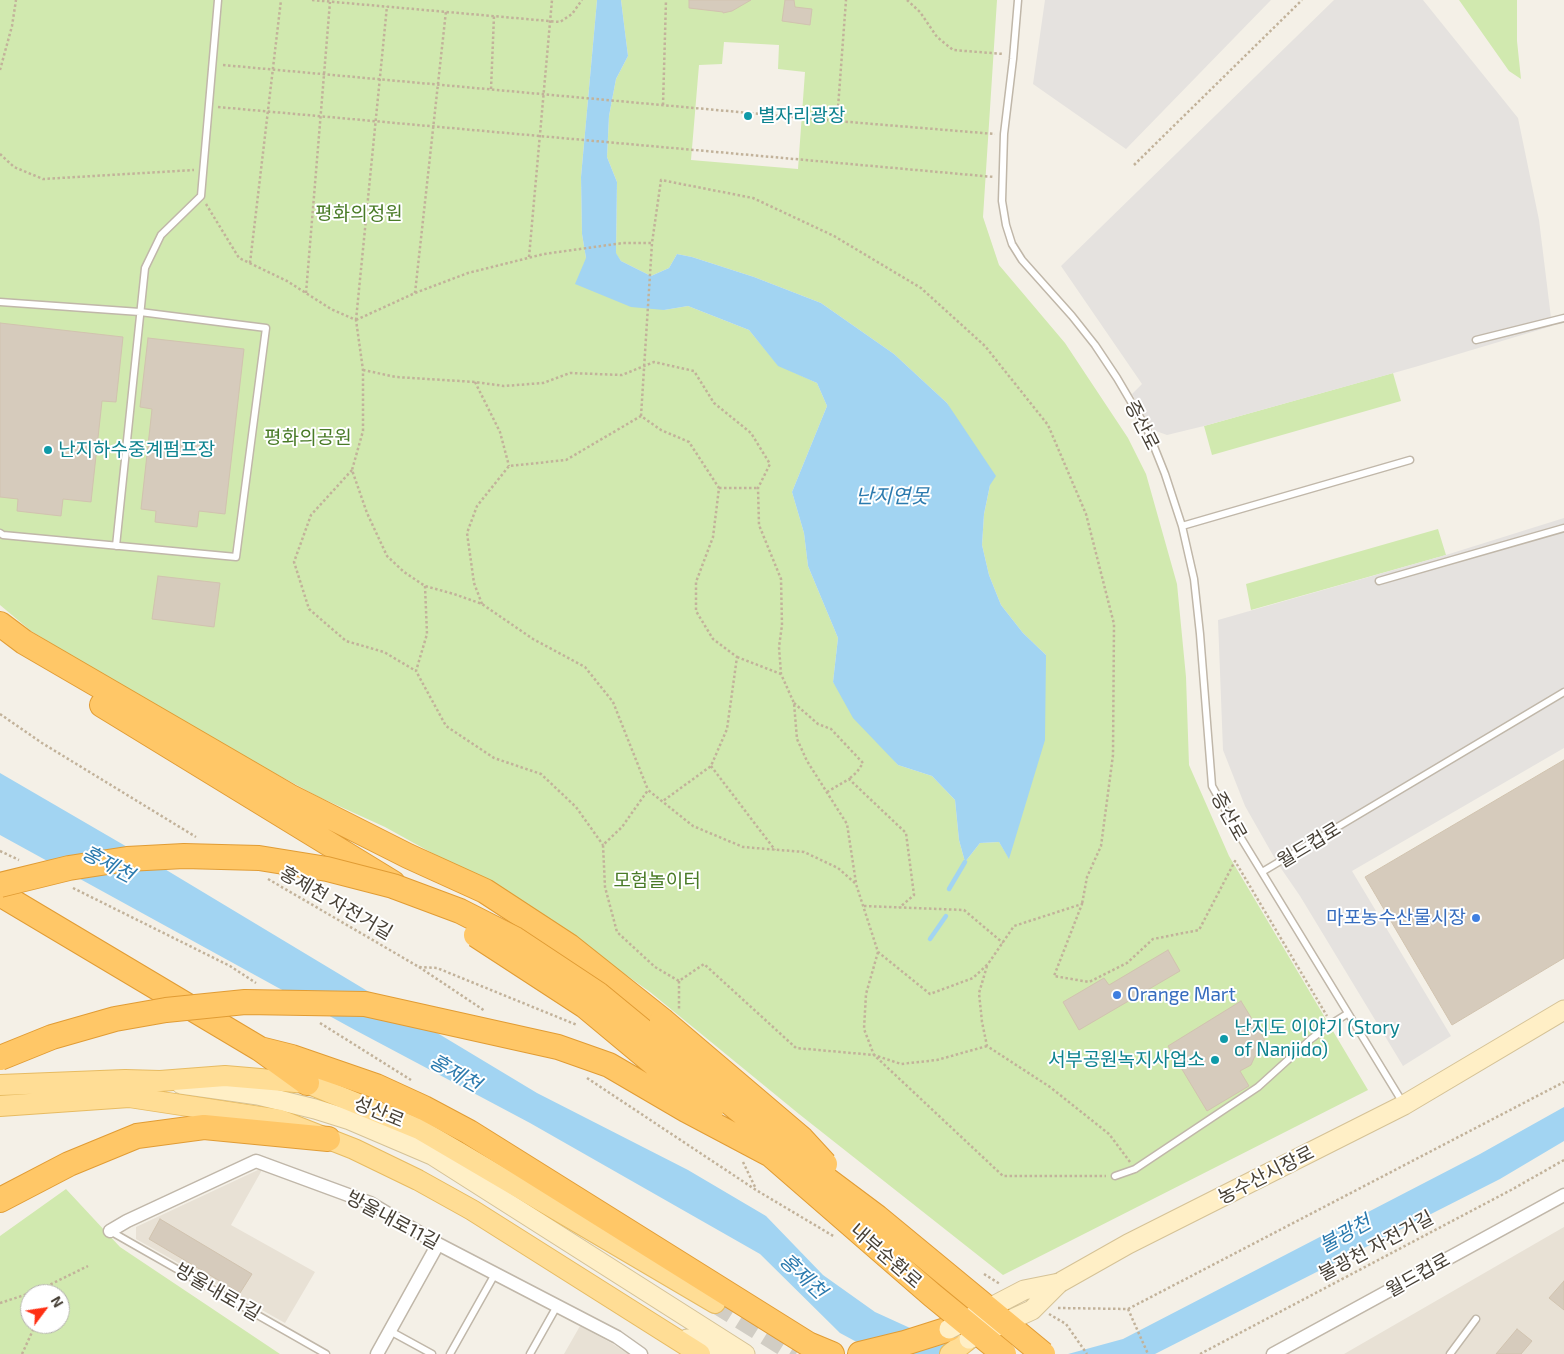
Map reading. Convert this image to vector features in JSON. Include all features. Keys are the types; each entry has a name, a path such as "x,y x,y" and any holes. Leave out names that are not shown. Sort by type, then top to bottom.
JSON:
{"highway":[{"path":"0,624 24,642 289,796 408,856 486,891 569,946 671,1019 802,1139 877,1216"},
{"path":"0,643 506,952 585,1006 693,1097 771,1155"},
{"path":"0,885 70,868 127,859 184,856 260,858 328,868 393,886 460,911 515,939 598,994 790,1152 877,1216"},
{"path":"6,896 260,1049 307,1082"},
{"path":"0,1058 52,1037 115,1019 166,1010 245,1002 365,1004 558,1047 609,1066 771,1155"},
{"path":"260,1049 292,1057 376,1086 424,1108 469,1132 808,1344 832,1354"},
{"path":"0,1200 69,1164 137,1136 204,1128 328,1139"},
{"name":"내부순환로","path":"771,1155 932,1296 1004,1354"},
{"name":"내부순환로","path":"877,1216 1043,1354"},
{"path":"860,1354 905,1343 959,1334"}],"main road":[{"name":"농수산시장로","path":"959,1334 1032,1310 1059,1283 1128,1244 1404,1105 1564,1010"},
{"name":"성산로","path":"0,1085 125,1080 160,1081 225,1076 307,1082 420,1129 714,1303"},
{"path":"160,1081 284,1100 350,1120 432,1155 745,1354"},
{"path":"0,1106 129,1098 280,1120 354,1149 418,1180 472,1210 700,1354"},
{"path":"630,1310 718,1354"},
{"path":"903,1354 959,1334"},
{"path":"940,1354 959,1334"},
{"path":"950,1354 959,1334"}],"street":[{"name":"방울내로11길","path":"110,1231 126,1220 256,1161 370,1203 438,1244 617,1337 641,1354"},
{"name":"월드컵로","path":"1273,1354 1564,1195"},
{"path":"377,1354 438,1244"}],"lane":[{"path":"116,546 145,268 161,235 201,196 218,0"},
{"name":"증산로","path":"1018,0 1001,178 1006,225 1012,244 1022,260 1072,316 1095,345 1117,378 1146,429 1165,474 1182,526 1194,579 1212,786 1262,872"},
{"path":"0,302 140,312 266,328 236,557 3,536 0,533"},
{"path":"1476,340 1564,318"},
{"path":"1182,526 1410,460"},
{"path":"1378,581 1564,528"},
{"name":"월드컵로","path":"1404,1105 1262,872 1564,692"},
{"path":"1115,1176 1135,1169 1258,1087 1311,1039 1347,1014"},
{"name":"방울내로1길","path":"110,1231 326,1354"},
{"path":"450,1354 495,1274"},
{"path":"530,1354 556,1306"},
{"path":"1450,1354 1476,1319"},
{"path":"390,1331 432,1354"}],"path":[{"path":"0,70 12,26 16,0"},
{"path":"250,263 281,0"},
{"path":"312,0 560,22 572,14 582,0"},
{"path":"529,257 552,0"},
{"path":"663,105 666,0"},
{"path":"837,121 846,0"},
{"path":"907,0 920,12 937,37 952,50 1014,55"},
{"path":"1134,165 1302,0"},
{"path":"306,293 330,2"},
{"path":"387,6 356,320 363,370 363,431 352,470 311,515 294,562 309,609 346,641 384,652 416,671 446,726 494,758 541,774 576,807 603,845 606,887 617,932 655,967 679,981"},
{"path":"415,293 446,12"},
{"path":"491,90 494,16"},
{"path":"212,64 837,121 1004,134"},
{"path":"209,106 1001,178"},
{"path":"0,154 14,167 43,179 203,169"},
{"path":"641,416 652,243 660,180 753,198 834,236 922,288 985,346 1048,425 1086,514 1114,624 1113,755 1101,846 1087,877 1082,904 1054,976 1089,982 1127,963 1153,939 1199,930 1235,861 1331,1024"},
{"path":"201,196 239,258 287,280 331,309 356,320 415,293 468,273 529,257 623,243 652,243"},
{"path":"363,370 396,377 475,382 504,386 542,383 570,373 622,375 654,362 694,372 714,403 751,433 770,464 758,488 759,525 781,579 782,625 779,647 781,674 794,703 797,739 807,760 847,824 856,884 878,952 930,994 973,978 988,964 1014,926 1082,904"},
{"path":"475,382 500,432 509,466"},
{"path":"482,604 474,583 467,533 476,506 509,466 566,460 641,416"},
{"path":"641,416 660,430 689,442 719,488 713,536 696,582 696,611 713,639 737,657 781,674"},
{"path":"352,470 367,514 388,556 404,572 424,586 482,604 533,639 585,667 612,702 648,790 693,826 743,848 804,852 838,868 856,884"},
{"path":"719,488 758,488"},
{"path":"416,671 427,634 424,586"},
{"path":"663,801 712,766 727,729 737,657"},
{"path":"794,703 818,724 831,729 863,763 849,779 827,792"},
{"path":"0,714 42,743 198,838"},
{"path":"712,766 775,850"},
{"path":"849,779 906,833 914,895 898,908"},
{"path":"603,845 622,827 648,790"},
{"name":"홍제천 자전거길","path":"265,878 419,967 436,968 579,1026"},
{"path":"863,906 964,910 1003,943"},
{"path":"878,952 866,994 864,1029 874,1055 1003,1176 1115,1176"},
{"path":"671,1019 679,981 704,964 796,1048 874,1055 901,1064 937,1060 987,1046"},
{"path":"988,964 979,993 987,1046 1050,1086 1108,1134 1135,1169"},
{"path":"419,967 493,1016"},
{"path":"583,1076 756,1190 842,1241"},
{"path":"1049,1308 1128,1309 1564,1082"},
{"name":"불광천 자전거길","path":"1200,1354 1564,1160"},
{"path":"53,1284 88,1266"},
{"path":"0,1303 20,1297"},
{"path":"1128,1309 1148,1354"},
{"path":"1046,1312 1066,1324 1087,1354"},
{"path":"22,1354 31,1334"}],"shaded area":[{"path":"1045,0 1271,0 1126,149 1033,84"},
{"path":"1334,0 1423,0 1518,118 1539,220 1552,326 1415,367 1204,426 1167,435 1153,430 1132,394 1142,384 1061,266"},
{"path":"1564,518 1564,748 1352,871 1451,1036 1403,1066 1300,896 1278,864 1245,806 1223,750 1218,620 1446,555"},
{"path":"260,1169 262,1170 231,1225 315,1272 285,1323 136,1239 136,1227"},
{"path":"1564,1227 1564,1354 1344,1354"},
{"path":"580,1326 613,1344 628,1354 564,1354"}],"green space":[{"name":"평화의공원","path":"0,0 597,0 581,177 582,234 586,258 664,310 688,306 749,330 778,365 817,383 827,406 792,492 804,533 808,566 838,638 833,682 898,765 932,776 955,800 959,840 965,862 980,843 999,842 1009,858 1046,655 1023,633 1001,605 989,575 982,545 984,514 990,485 947,403 894,354 821,303 754,277 692,257 677,254 669,268 651,276 621,261 616,254 617,182 607,157 609,116 616,79 628,56 621,0 997,0 983,217 999,265 1065,343 1128,438 1146,474 1177,584 1186,677 1189,765 1229,856 1368,1090 1003,1275 799,1114 650,992 535,910 385,827 319,797 187,726 31,631 0,605","holes":["724,42 779,45 778,69 805,72 798,169 691,160 699,65 722,64"]},
{"path":"1459,0 1517,0 1517,41 1521,79 1509,71"},
{"path":"1393,373 1401,401 1212,455 1204,426"},
{"path":"1438,529 1446,555 1251,610 1246,584"},
{"path":"66,1189 120,1247 280,1354 0,1354 0,1236"}],"water":[{"name":"난지연못","path":"597,0 621,0 628,56 616,79 609,116 607,157 617,182 616,253 621,261 651,276 669,268 677,254 692,257 754,277 821,303 894,354 947,403 996,476 990,485 984,514 982,545 989,575 1001,605 1023,633 1046,655 1045,740 1009,859 999,842 980,843 965,862 959,840 955,800 932,776 898,765 853,718 833,682 838,638 808,566 804,533 792,492 827,406 817,383 778,366 749,330 688,306 664,310 631,307 575,284 586,258 582,234 581,177"},
{"name":"홍제천","path":"0,773 153,862 537,1093 688,1170 766,1216 823,1275 875,1312 967,1354 879,1354 840,1333 760,1254 530,1123 355,1030 0,835"},
{"name":"불광천","path":"1564,1107 1564,1141 1500,1179 1155,1354 1068,1354 1123,1339 1480,1154"}],"building":[{"path":"689,0 751,0 732,11 723,13 689,8"},
{"path":"785,0 794,0 795,7 812,9 810,25 782,21"},
{"name":"난지하수중계펌프장","path":"0,323 123,337 116,402 102,401 91,502 63,499 61,516 17,511 18,499 0,497"},
{"name":"난지하수중계펌프장","path":"148,338 244,349 225,514 199,511 197,527 155,522 156,511 141,509 152,409 140,407"},
{"path":"158,576 220,583 214,627 152,619"},
{"name":"마포농수산물시장","path":"1564,760 1564,958 1452,1025 1365,877"},
{"path":"1168,950 1180,971 1079,1030 1063,1002 1104,978 1109,985"},
{"name":"서부공원녹지사업소","path":"1241,1001 1269,1047 1255,1056 1251,1065 1240,1071 1249,1086 1207,1111 1168,1046"},
{"path":"160,1219 252,1274 240,1293 149,1239"},
{"path":"1564,1281 1564,1310 1549,1298"},
{"path":"1517,1329 1532,1341 1521,1354 1496,1354"}],"waterway":[{"path":"949,889 965,862"},
{"path":"930,939 946,916"}],"tunnel":[{"path":"715,1303 796,1354"}],"place":[{"name":"별자리광장","path":"748,116"},
{"name":"난지하수중계펌프장","path":"48,450"},
{"name":"마포농수산물시장","path":"1476,918"},
{"name":"Orange Mart","path":"1117,995"},
{"name":"난지도 이야기 (Story of Nanjido)","path":"1224,1039"},
{"name":"서부공원녹지사업소","path":"1215,1060"}],"park label":[{"name":"평화의정원","path":"359,214"},
{"name":"모험놀이터","path":"657,881"}]}
